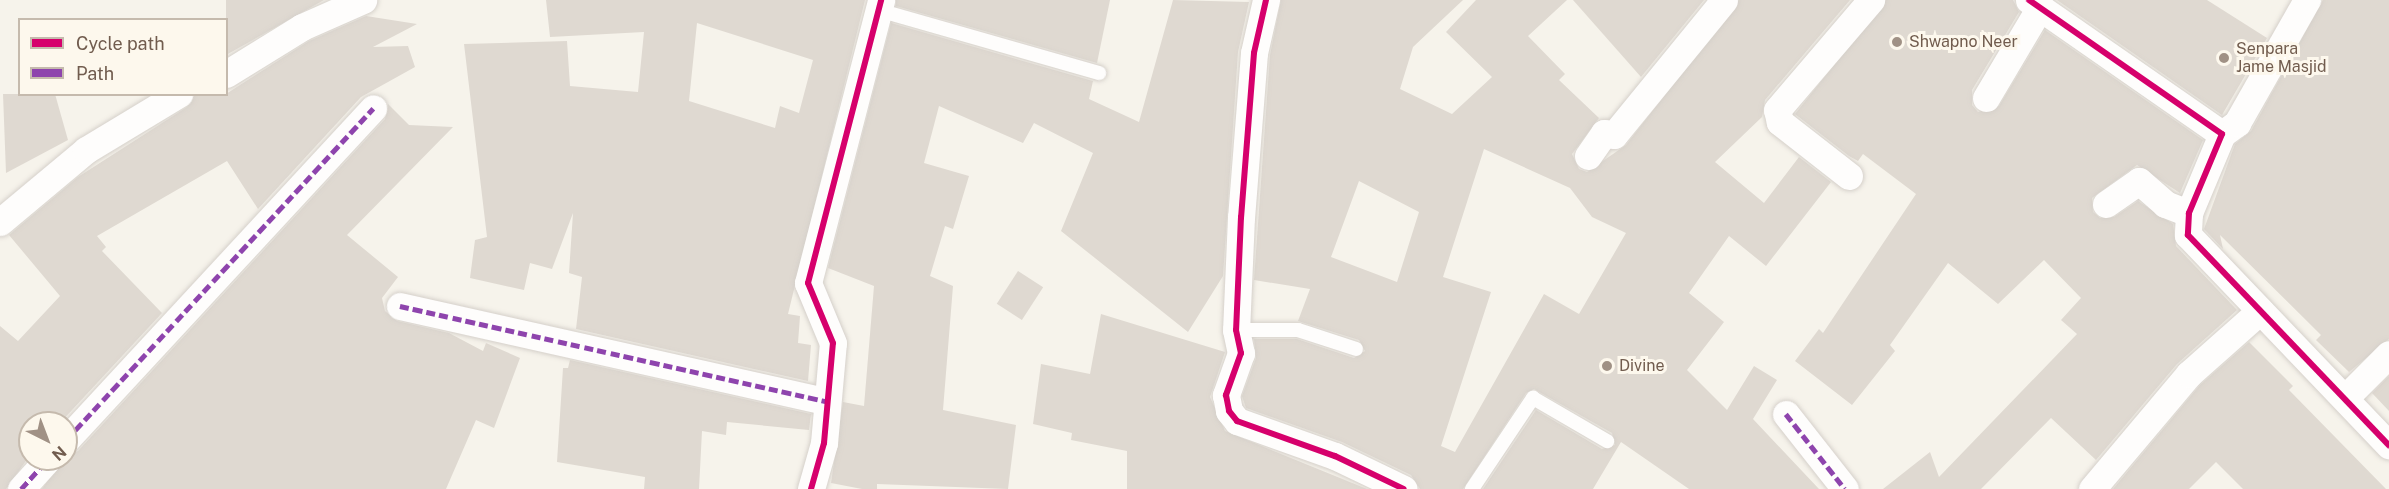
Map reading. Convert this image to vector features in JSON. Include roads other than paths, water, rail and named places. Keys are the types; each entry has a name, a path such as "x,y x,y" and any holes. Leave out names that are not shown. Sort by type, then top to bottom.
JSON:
{"street":[{"path":"228,73 302,27 363,0"},
{"path":"1266,0 1254,53 1236,330 1240,353 1226,395 1237,421 1335,456 1404,489"},
{"path":"1588,156 1604,133 1614,135 1724,0"},
{"path":"1849,176 1780,122 1776,110 1872,0"},
{"path":"2307,0 2236,123 2222,134 2189,213 2188,235 2389,445"},
{"path":"1986,98 2034,3 2222,134"},
{"path":"811,489 824,443 826,401 833,344 808,283 879,5"},
{"path":"0,222 86,150 175,96"},
{"path":"78,427 373,108"},
{"path":"2106,204 2139,181 2165,204 2189,213"},
{"path":"400,306 826,401"},
{"path":"2092,489 2189,374 2260,311"},
{"path":"2345,398 2389,354"},
{"path":"1786,414 1845,489"},
{"path":"21,489 37,471"}],"lane":[{"path":"879,5 1099,73"},
{"path":"1236,330 1298,330 1356,349"},
{"path":"1472,489 1533,398 1607,441"}],"place":[{"name":"Shwapno Neer","path":"1897,42"},
{"name":"Senpara Jame Masjid","path":"2224,58"},
{"name":"Divine","path":"1607,366"}]}
